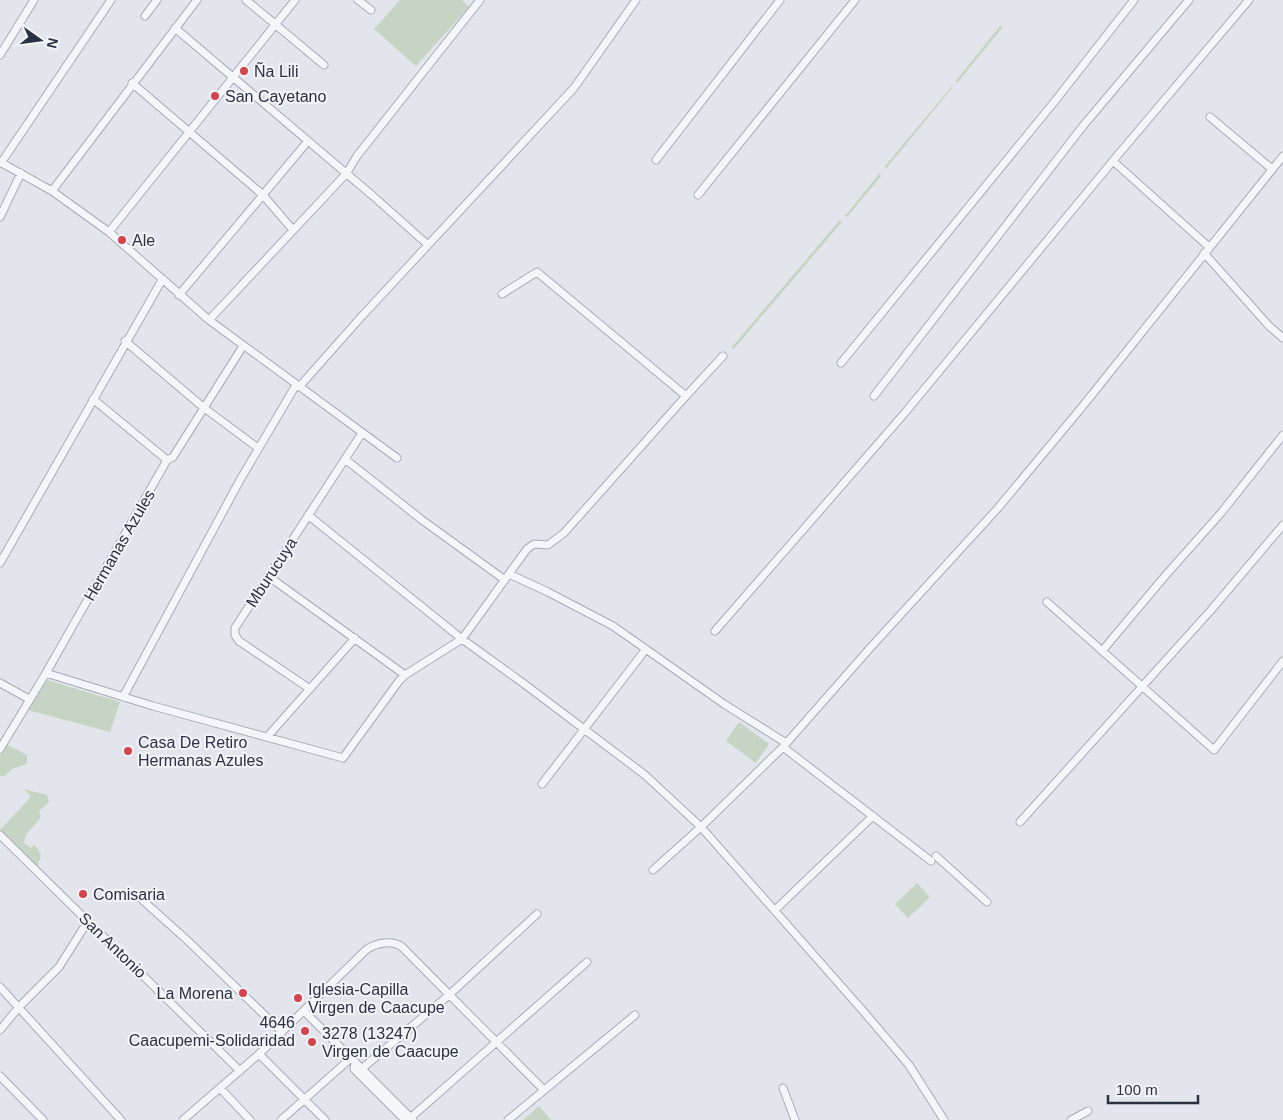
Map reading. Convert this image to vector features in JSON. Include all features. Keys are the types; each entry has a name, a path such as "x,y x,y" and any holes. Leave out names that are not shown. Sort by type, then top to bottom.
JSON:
{"street":[{"path":"0,56 34,0"},
{"path":"111,0 1,163 52,191 109,232 178,295 209,320 397,458"},
{"path":"145,16 157,0"},
{"path":"52,191 196,0"},
{"path":"246,0 324,64"},
{"path":"109,232 295,0"},
{"path":"358,0 371,10"},
{"path":"209,320 346,174 357,156 480,0"},
{"path":"123,697 258,448 298,386 574,88 636,0"},
{"path":"656,160 780,0"},
{"path":"698,195 856,0"},
{"path":"841,363 1052,106 1134,0"},
{"path":"874,396 1083,126 1189,0"},
{"path":"715,631 903,415 1249,0"},
{"path":"175,28 428,245"},
{"path":"132,83 262,195 293,230"},
{"path":"1210,117 1272,169"},
{"path":"178,295 308,141"},
{"path":"653,870 701,828 785,745 1017,486 1283,156"},
{"path":"1113,161 1209,247"},
{"path":"0,217 21,173"},
{"path":"1204,253 1269,326 1283,338"},
{"path":"502,294 537,272 686,396"},
{"path":"0,563 162,280"},
{"path":"126,341 203,407 258,448"},
{"name":"Hermanas Azules","path":"0,749 46,673 167,460 173,457 243,346"},
{"path":"46,673 123,697 343,758 399,681 405,675 462,639 527,549 532,545 548,545 564,533 724,356"},
{"path":"93,398 167,460"},
{"name":"Mburucuya","path":"310,689 234,636 237,623 362,433"},
{"path":"1102,651 1165,576 1222,513 1283,435"},
{"path":"345,459 422,520 507,577 548,592 613,626 785,745 873,816 934,859 987,902"},
{"path":"308,515 462,639 645,775 701,828 909,1065 944,1120"},
{"path":"1020,822 1212,610 1283,525"},
{"path":"268,576 405,675"},
{"path":"1047,602 1214,750 1283,661"},
{"path":"267,738 354,638"},
{"path":"542,784 646,649"},
{"path":"0,683 29,699"},
{"path":"774,910 873,816"},
{"name":"San Antonio","path":"0,835 240,1071"},
{"path":"139,897 188,940 282,1032"},
{"path":"360,1070 449,995 537,914"},
{"path":"0,1030 59,967 88,921"},
{"path":"184,1120 259,1054 367,949 388,942 394,942 401,946 544,1090"},
{"path":"304,1011 410,1119 587,962"},
{"path":"0,987 121,1120"},
{"path":"508,1120 635,1015"},
{"path":"259,1054 325,1120"},
{"path":"281,1120 353,1060"},
{"path":"0,1076 43,1120"},
{"path":"220,1088 250,1120"},
{"path":"783,1088 795,1120"},
{"path":"1071,1120 1088,1111"}],"green space":[{"path":"400,0 462,0 469,7 416,66 374,29"},
{"path":"1000,26 1002,28 958,82 955,82"},
{"path":"952,86 952,88 886,169 885,166"},
{"path":"880,173 881,176 848,216 845,216"},
{"path":"839,221 842,221 733,350 732,347"},
{"path":"47,680 120,702 110,732 28,710"},
{"path":"739,722 769,744 756,763 726,741"},
{"path":"6,744 27,755 27,764 12,769 5,776 0,776 0,756"},
{"path":"24,789 47,795 49,802 39,811 41,817 26,835 24,843 31,848 34,845 38,849 41,856 38,864 39,869 0,830 31,797"},
{"path":"917,883 930,897 908,918 895,904"},
{"path":"539,1106 551,1120 523,1120"}],"place":[{"name":"Ña Lili","path":"244,71"},
{"name":"San Cayetano","path":"215,96"},
{"name":"Ale","path":"122,240"},
{"name":"Casa De Retiro Hermanas Azules","path":"128,751"},
{"name":"Comisaria","path":"83,894"},
{"name":"La Morena","path":"243,993"},
{"name":"Iglesia-Capilla Virgen de Caacupe","path":"298,998"},
{"name":"4646 Caacupemi-Solidaridad","path":"305,1031"},
{"name":"3278 (13247) Virgen de Caacupe","path":"312,1042"}]}
